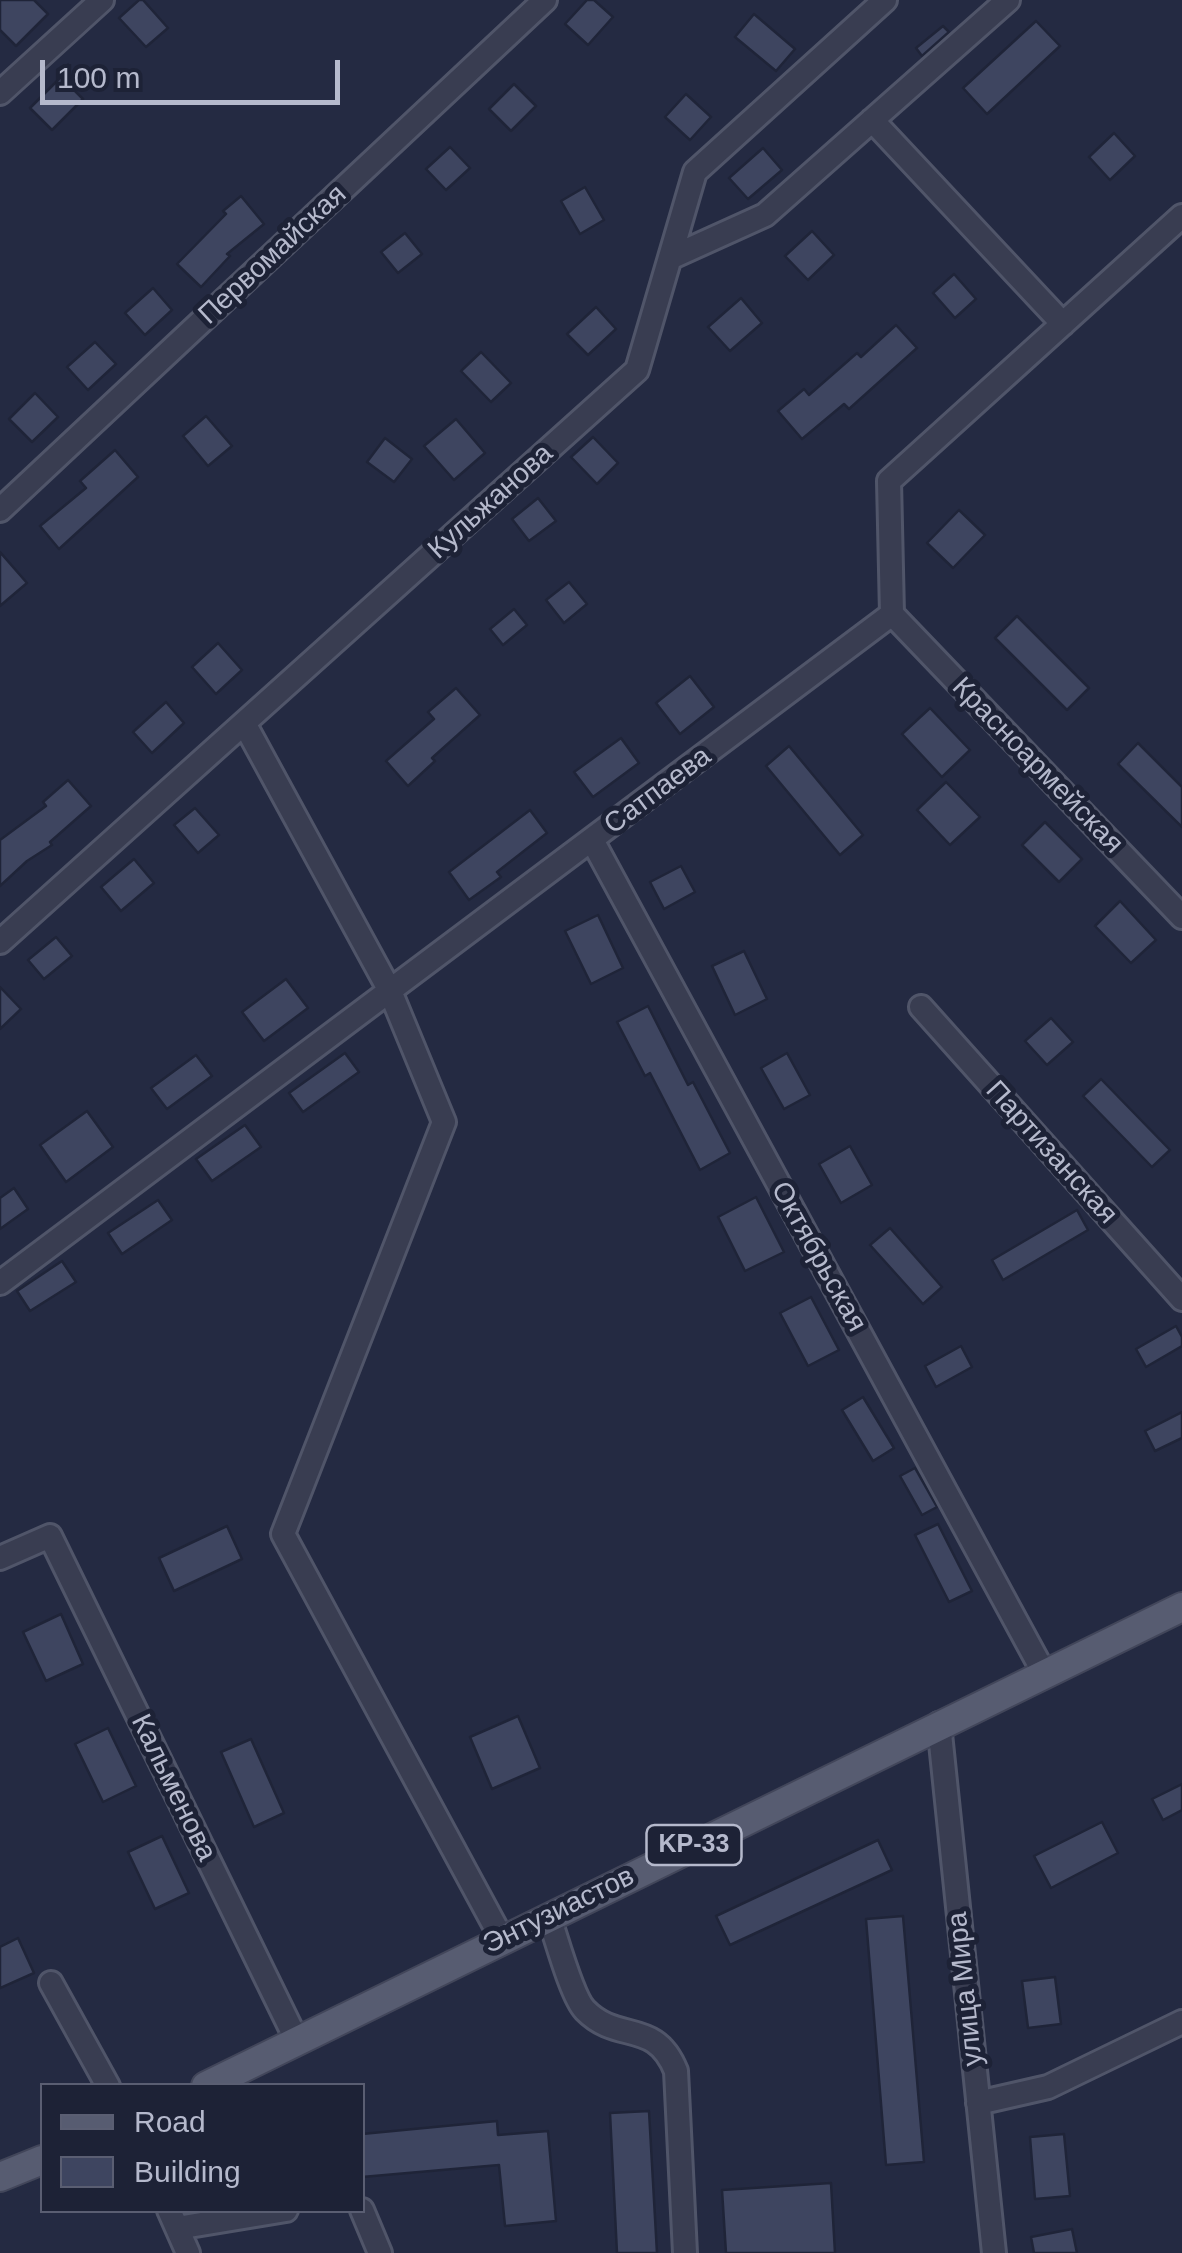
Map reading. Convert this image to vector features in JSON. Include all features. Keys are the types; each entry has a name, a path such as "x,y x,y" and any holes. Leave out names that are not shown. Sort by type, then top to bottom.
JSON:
{"main road":[{"name":"Энтузиастов","path":"212,2083 1182,1607"},
{"path":"0,2178 40,2161"}],"street":[{"path":"0,93 102,0"},
{"name":"Первомайская","path":"0,510 546,0"},
{"name":"Кульжанова","path":"0,942 637,370 695,172 885,0"},
{"path":"670,258 765,215 1008,0"},
{"path":"872,120 1063,324"},
{"path":"892,614 889,481 1182,216"},
{"name":"Сатпаева","path":"0,1284 892,614"},
{"name":"Красноармейская","path":"892,614 1182,917"},
{"path":"244,723 390,991 444,1122 283,1534 502,1939"},
{"name":"Октябрьская","path":"592,840 1044,1673"},
{"name":"Партизанская","path":"921,1008 1182,1299"},
{"name":"Кальменова","path":"0,1558 50,1536 297,2041"},
{"name":"улица Мира","path":"939,1724 994,2253"},
{"path":"548,1917 580,2006 601,2025 643,2035 668,2051 676,2071 685,2253"},
{"path":"50,1982 106,2083"},
{"path":"978,2103 1048,2087 1182,2022"},
{"path":"188,2253 173,2219 248,2213"},
{"path":"363,2213 380,2253"}],"building":[{"path":"0,0 34,0 48,14 16,46 0,30"},
{"path":"139,0 168,28 146,47 119,18"},
{"path":"587,0 594,0 613,17 588,45 565,24"},
{"path":"754,14 795,49 776,71 735,37"},
{"path":"1036,21 1060,46 987,114 963,88"},
{"path":"943,26 949,32 922,56 916,48"},
{"path":"61,77 83,99 52,130 30,108"},
{"path":"514,84 536,106 511,131 489,109"},
{"path":"686,94 711,117 690,140 665,117"},
{"path":"1114,133 1135,156 1110,180 1089,157"},
{"path":"450,147 470,168 446,190 426,169"},
{"path":"763,148 782,170 748,199 729,178"},
{"path":"585,187 604,220 580,234 561,201"},
{"path":"241,196 264,224 227,254 230,256 201,287 177,264"},
{"path":"812,231 834,255 808,280 785,256"},
{"path":"405,233 422,254 398,273 381,252"},
{"path":"954,274 976,299 955,318 933,293"},
{"path":"153,288 172,310 145,335 125,313"},
{"path":"741,298 762,323 730,351 708,327"},
{"path":"596,307 616,329 588,355 567,334"},
{"path":"896,325 917,348 849,409 844,404 802,439 778,411 804,389 809,395"},
{"path":"95,342 116,364 88,390 67,367"},
{"path":"481,352 511,383 491,402 461,371"},
{"path":"35,393 58,417 32,442 9,419"},
{"path":"206,416 232,446 208,466 183,436"},
{"path":"456,419 485,453 454,480 424,446"},
{"path":"593,437 618,463 597,484 571,457"},
{"path":"385,438 412,459 394,482 367,462"},
{"path":"115,450 138,477 59,549 40,526 86,488 80,481"},
{"path":"538,498 556,521 529,541 512,519"},
{"path":"959,510 985,535 953,568 927,543"},
{"path":"0,552 27,583 0,606"},
{"path":"569,582 587,604 564,623 546,600"},
{"path":"514,609 527,625 503,645 490,629"},
{"path":"1017,616 1089,688 1067,710 995,638"},
{"path":"218,643 242,670 216,694 192,667"},
{"path":"690,676 714,707 680,734 656,703"},
{"path":"456,688 480,715 432,758 435,761 408,786 386,761 434,719 428,712"},
{"path":"166,702 184,723 152,753 133,732"},
{"path":"930,708 970,750 942,777 902,734"},
{"path":"621,738 639,763 593,797 574,772"},
{"path":"1138,743 1182,787 1182,827 1118,764"},
{"path":"789,746 863,835 840,855 766,766"},
{"path":"68,780 91,806 50,842 52,845 0,886 0,840 46,806 43,802"},
{"path":"946,782 980,817 950,845 917,810"},
{"path":"195,808 219,835 198,853 174,825"},
{"path":"530,810 547,833 497,872 501,877 469,900 449,872"},
{"path":"1045,822 1082,859 1059,882 1022,845"},
{"path":"134,859 154,883 121,911 101,887"},
{"path":"681,866 695,892 664,909 650,882"},
{"path":"1120,901 1156,940 1131,963 1095,926"},
{"path":"598,915 623,968 591,984 565,931"},
{"path":"56,937 72,956 44,979 28,960"},
{"path":"744,951 767,999 735,1015 712,966"},
{"path":"286,979 308,1008 264,1041 242,1012"},
{"path":"0,987 21,1009 0,1029"},
{"path":"648,1006 688,1085 693,1082 730,1153 700,1170 650,1073 645,1076 617,1022"},
{"path":"1051,1018 1073,1042 1047,1065 1025,1041"},
{"path":"345,1053 359,1072 303,1112 289,1093"},
{"path":"787,1053 810,1095 784,1109 761,1068"},
{"path":"196,1055 212,1076 167,1109 151,1088"},
{"path":"1101,1079 1170,1150 1152,1167 1083,1096"},
{"path":"87,1111 113,1147 66,1182 40,1145"},
{"path":"245,1125 261,1147 212,1181 196,1159"},
{"path":"850,1146 872,1185 841,1203 819,1164"},
{"path":"14,1188 28,1209 0,1229 0,1198"},
{"path":"756,1197 784,1252 745,1271 718,1217"},
{"path":"158,1200 172,1220 122,1254 108,1233"},
{"path":"1077,1210 1088,1230 1003,1280 992,1260"},
{"path":"890,1228 942,1287 923,1304 870,1245"},
{"path":"62,1261 76,1282 30,1311 17,1291"},
{"path":"811,1297 839,1350 808,1366 780,1313"},
{"path":"1176,1326 1182,1346 1146,1367 1136,1349"},
{"path":"961,1346 972,1367 936,1387 925,1366"},
{"path":"863,1397 894,1448 873,1461 842,1410"},
{"path":"1182,1412 1182,1438 1155,1451 1145,1431"},
{"path":"915,1468 937,1507 922,1515 900,1476"},
{"path":"938,1524 972,1591 949,1602 915,1535"},
{"path":"227,1526 242,1559 174,1591 159,1558"},
{"path":"61,1614 83,1664 46,1681 23,1632"},
{"path":"518,1716 540,1768 492,1789 470,1737"},
{"path":"108,1728 136,1786 103,1802 75,1744"},
{"path":"251,1739 284,1813 254,1827 221,1752"},
{"path":"1182,1784 1182,1810 1163,1820 1152,1799"},
{"path":"1102,1822 1118,1853 1051,1888 1034,1856"},
{"path":"162,1836 189,1893 155,1909 128,1852"},
{"path":"878,1840 892,1870 730,1945 716,1916"},
{"path":"903,1916 924,2162 886,2165 866,1919"},
{"path":"18,1938 34,1973 0,1988 0,1947"},
{"path":"1055,1977 1061,2024 1028,2028 1022,1981"},
{"path":"649,2111 657,2253 617,2253 610,2113"},
{"path":"497,2121 498,2135 548,2131 556,2221 505,2226 499,2165 365,2177 365,2134"},
{"path":"1064,2134 1070,2196 1035,2199 1030,2137"},
{"path":"831,2183 835,2253 726,2253 722,2190"},
{"path":"1072,2229 1077,2253 1034,2253 1031,2237"}]}
